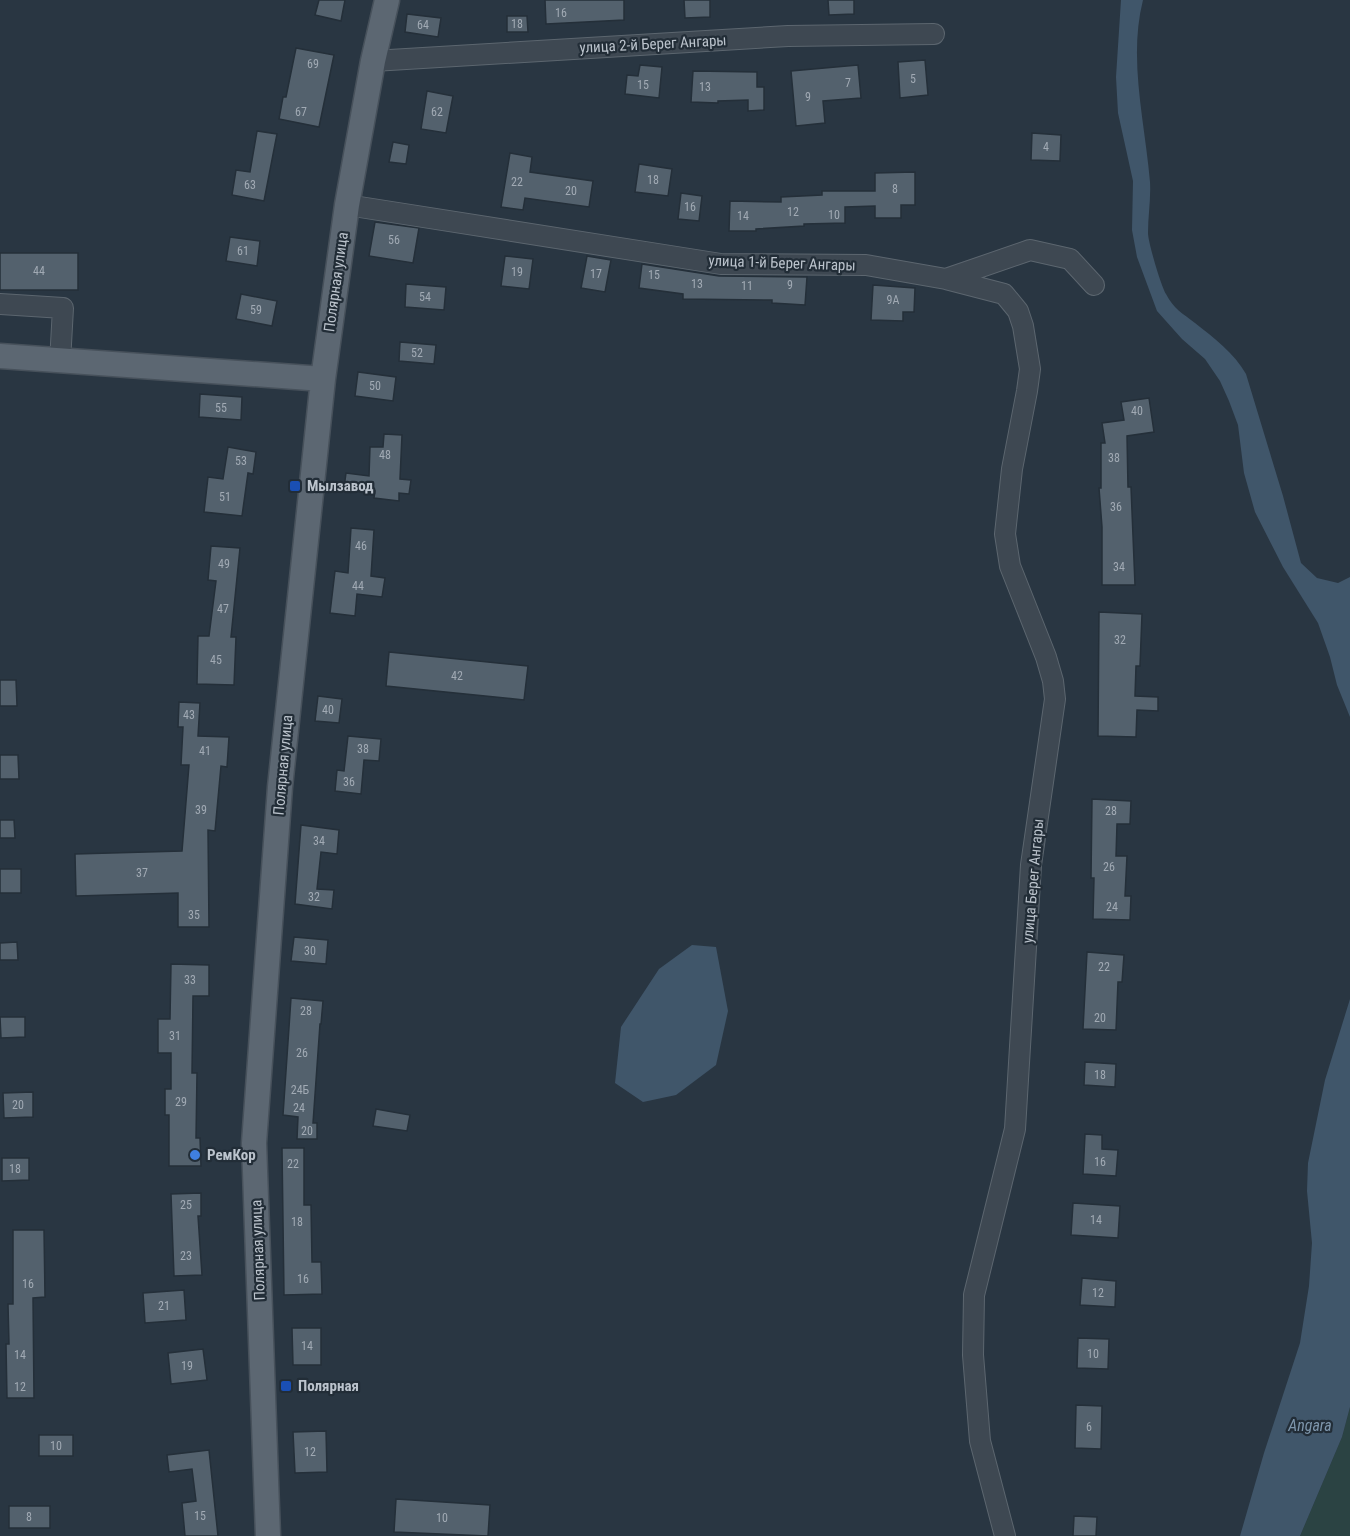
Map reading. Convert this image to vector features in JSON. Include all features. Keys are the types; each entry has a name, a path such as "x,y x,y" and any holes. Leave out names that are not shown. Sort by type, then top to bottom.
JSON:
{"main road":[{"name":"Полярная улица","path":"268,1536 254,1143 280,787 323,379 347,205 373,61 387,0"},
{"path":"0,356 323,379"}],"street":[{"name":"улица 2-й Берег Ангары","path":"373,61 788,36 934,34"},
{"name":"улица 1-й Берег Ангары","path":"347,205 721,264 866,265 946,279 1030,250 1070,259 1094,285"},
{"name":"улица Берег Ангары","path":"946,279 1005,294 1018,311 1023,326 1030,369 1012,469 1005,534 1010,566 1046,657 1053,681 1055,699 1031,865 1015,1129 974,1295 973,1355 980,1442 1005,1536"},
{"path":"0,304 63,308 60,362"}],"green space":[{"path":"1350,1407 1350,1536 1300,1536 1342,1437"}],"water":[{"path":"1121,0 1143,0 1139,22 1137,68 1150,182 1148,233 1158,274 1166,294 1175,307 1223,346 1246,374 1301,563 1317,578 1338,583 1350,577 1350,717 1337,685 1318,623 1283,567 1255,512 1244,473 1238,425 1220,381 1205,359 1182,339 1157,311 1137,257 1132,230 1133,181 1118,113 1116,77"},
{"path":"692,945 716,947 728,1011 716,1065 676,1095 643,1102 615,1083 621,1027 659,969"},
{"name":"Angara","path":"1350,999 1350,1407 1342,1437 1300,1536 1240,1536 1300,1343 1309,1286 1312,1243 1307,1191 1308,1163 1325,1080"}],"building":[{"path":"319,0 345,0 341,21 315,15"},
{"path":"545,0 624,0 624,20 546,24"},
{"path":"684,0 710,0 710,17 685,18"},
{"path":"828,0 854,0 854,14 829,15"},
{"path":"407,14 441,18 438,37 405,32"},
{"path":"507,16 527,16 528,32 507,32"},
{"path":"296,48 334,55 319,127 279,119"},
{"path":"925,60 928,95 900,98 898,62"},
{"path":"640,65 662,67 659,98 625,94 627,75 638,76"},
{"path":"858,65 861,98 823,101 825,123 796,126 791,71"},
{"path":"693,71 757,72 757,87 764,87 764,110 748,111 748,100 718,101 718,103 691,102"},
{"path":"427,91 453,96 446,133 421,129"},
{"path":"257,131 277,134 264,201 232,195 236,170 250,172"},
{"path":"1032,133 1061,135 1060,161 1031,160"},
{"path":"393,142 409,145 406,164 389,162"},
{"path":"510,153 532,157 530,172 593,181 589,207 525,198 523,210 501,207"},
{"path":"639,164 672,169 668,196 635,192"},
{"path":"915,172 915,205 901,205 901,218 875,218 875,206 845,207 845,223 804,224 804,226 756,229 756,231 729,231 730,201 781,202 781,197 822,195 822,191 875,191 875,173"},
{"path":"681,193 702,196 699,221 678,219"},
{"path":"375,222 419,228 413,263 369,256"},
{"path":"230,237 260,241 257,266 226,261"},
{"path":"0,253 78,253 78,290 0,290"},
{"path":"505,256 533,259 529,289 501,286"},
{"path":"587,256 611,260 605,292 581,288"},
{"path":"642,264 719,276 807,277 805,305 772,303 772,300 683,299 683,294 639,288"},
{"path":"406,284 446,287 444,310 405,307"},
{"path":"873,285 915,288 914,312 903,312 903,321 871,320"},
{"path":"241,294 277,301 272,326 236,319"},
{"path":"400,342 436,345 434,364 399,361"},
{"path":"358,372 396,377 393,401 355,396"},
{"path":"200,394 242,397 241,420 199,417"},
{"path":"1149,398 1154,432 1127,436 1135,585 1102,585 1099,488 1101,488 1101,443 1105,443 1102,423 1124,420 1121,402"},
{"path":"384,434 402,435 400,479 411,480 409,494 399,493 399,501 374,498 375,491 344,488 346,473 369,476 370,447 383,447"},
{"path":"228,447 256,452 253,474 248,473 242,516 204,512 208,477 223,479"},
{"path":"351,528 374,530 371,576 385,578 382,597 357,594 355,616 330,613 335,571 348,573"},
{"path":"211,546 240,548 231,637 236,637 234,685 197,684 198,636 209,636 216,581 208,580"},
{"path":"1099,612 1142,614 1140,666 1136,666 1135,696 1158,697 1158,711 1137,710 1136,737 1098,736"},
{"path":"389,652 528,666 524,700 386,686"},
{"path":"0,680 16,680 17,706 0,706"},
{"path":"318,696 342,699 339,723 315,721"},
{"path":"179,702 200,703 198,736 229,737 227,767 221,766 215,831 208,830 209,927 178,927 178,893 76,896 75,854 182,851 189,765 181,765 183,727 178,727"},
{"path":"348,736 381,739 379,761 364,760 361,794 335,791 337,770 344,771"},
{"path":"0,755 18,755 19,779 0,779"},
{"path":"1092,799 1131,801 1130,824 1117,824 1116,856 1127,856 1125,896 1131,896 1130,920 1093,919"},
{"path":"0,820 14,820 15,838 0,838"},
{"path":"301,825 339,830 337,854 321,852 317,889 334,890 332,909 295,904"},
{"path":"0,869 21,869 21,893 0,893"},
{"path":"294,937 328,940 326,964 291,961"},
{"path":"17,942 18,960 0,960 0,943"},
{"path":"1087,952 1124,955 1122,982 1118,982 1116,1030 1083,1029"},
{"path":"171,964 209,965 209,996 193,996 192,1073 197,1073 196,1138 200,1138 201,1166 169,1166 169,1115 165,1115 165,1089 171,1089 171,1053 158,1053 158,1019 170,1019"},
{"path":"291,998 323,1001 313,1123 317,1123 317,1139 297,1139 298,1117 283,1115"},
{"path":"0,1017 25,1017 25,1037 1,1038"},
{"path":"1085,1062 1116,1064 1115,1087 1084,1085"},
{"path":"33,1092 33,1117 4,1118 3,1093"},
{"path":"376,1109 410,1115 407,1131 373,1126"},
{"path":"1085,1134 1102,1135 1102,1149 1118,1150 1116,1176 1083,1174"},
{"path":"282,1148 304,1148 304,1205 311,1205 312,1262 321,1262 322,1294 284,1295"},
{"path":"2,1158 29,1158 29,1180 2,1181"},
{"path":"201,1193 201,1216 198,1216 202,1275 174,1276 171,1194"},
{"path":"1073,1203 1120,1206 1118,1238 1071,1235"},
{"path":"13,1230 44,1230 45,1297 33,1298 34,1398 7,1398 6,1344 9,1344 8,1304 13,1304"},
{"path":"1082,1278 1116,1281 1115,1307 1080,1305"},
{"path":"184,1290 186,1320 145,1323 143,1293"},
{"path":"292,1328 321,1328 321,1365 293,1365"},
{"path":"1078,1338 1109,1339 1108,1369 1077,1368"},
{"path":"203,1349 207,1380 171,1384 168,1353"},
{"path":"1076,1405 1102,1406 1101,1449 1075,1448"},
{"path":"326,1431 327,1472 295,1473 293,1432"},
{"path":"39,1435 73,1435 73,1456 39,1456"},
{"path":"209,1450 218,1536 185,1536 182,1503 196,1501 192,1469 169,1472 167,1455"},
{"path":"396,1499 490,1505 488,1536 394,1532"},
{"path":"9,1506 50,1506 50,1528 9,1528"},
{"path":"1074,1516 1097,1517 1096,1536 1073,1536"}],"place":[{"name":"Мылзавод","path":"295,486"},
{"name":"РемКор","path":"195,1155"},
{"name":"Полярная","path":"286,1386"}]}
